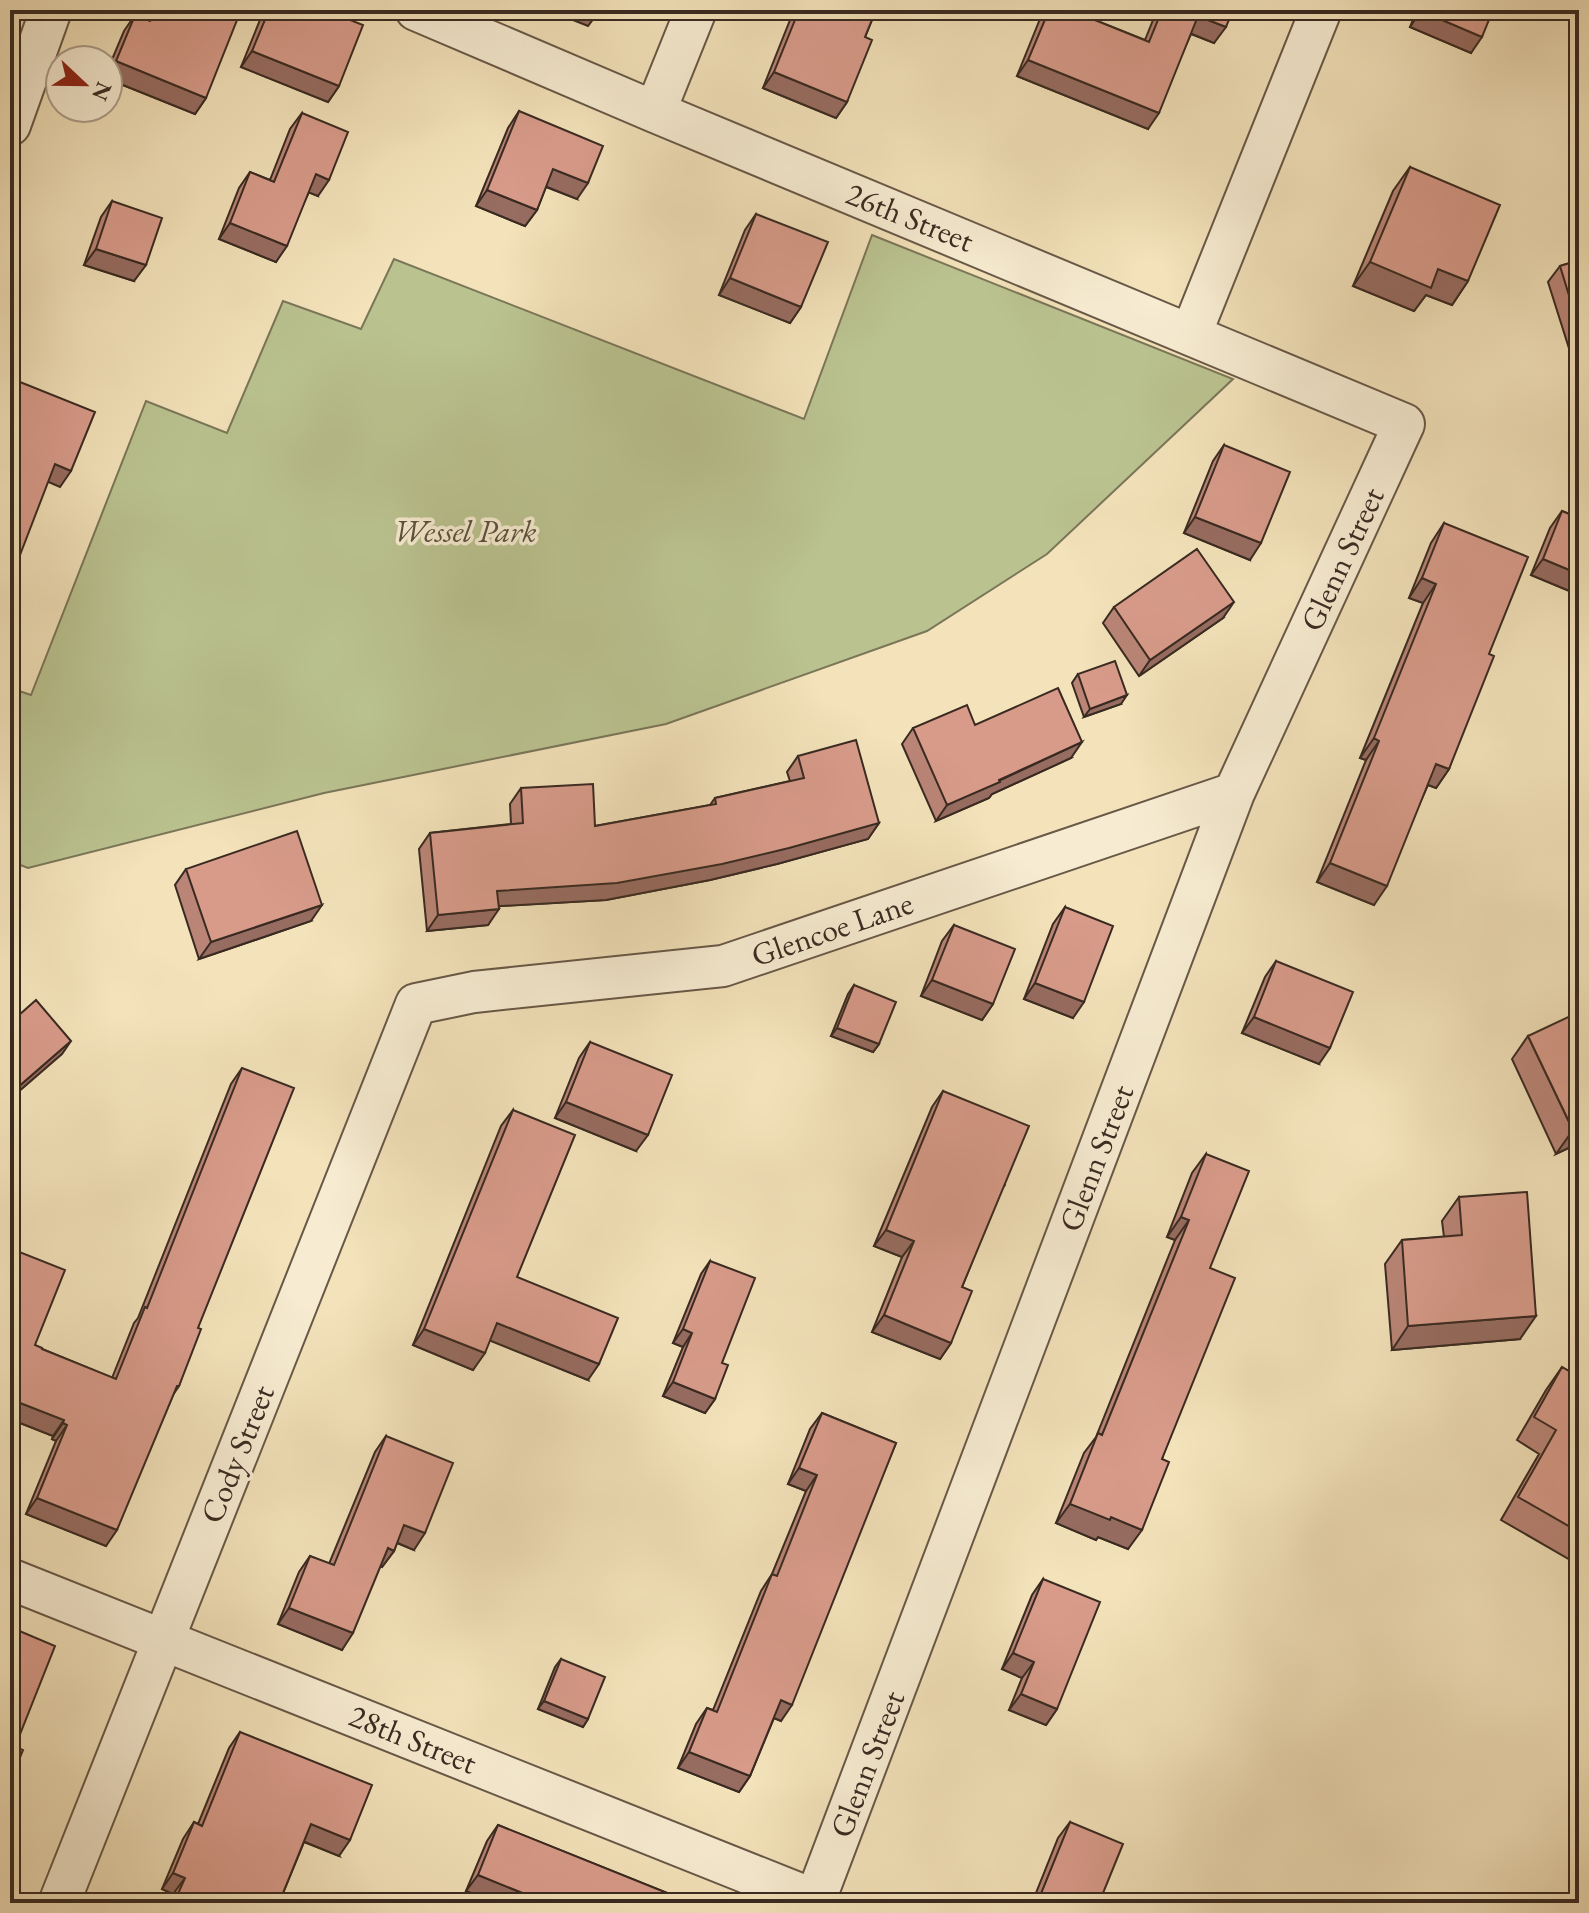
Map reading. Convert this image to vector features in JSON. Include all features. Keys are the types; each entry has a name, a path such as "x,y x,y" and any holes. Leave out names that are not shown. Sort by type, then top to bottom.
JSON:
{"street":[{"path":"10,125 51,10"},
{"name":"26th Street","path":"416,10 1404,424"},
{"path":"655,112 696,10"},
{"path":"1191,334 1321,10"},
{"name":"Glenn Street","path":"814,1902 1234,793 1404,424"},
{"name":"Glencoe Lane","path":"416,1004 474,992 723,966 1234,793"},
{"name":"Cody Street","path":"59,1903 416,1004"},
{"name":"28th Street","path":"10,1579 814,1902"}],"green space":[{"name":"Wessel Park","path":"872,235 1233,379 1047,554 927,631 666,724 324,793 28,868 10,861 10,688 31,695 146,401 227,433 283,301 361,329 394,259 804,419"}],"building":[{"path":"155,10 212,10 237,20 206,98 124,64 123,44 135,15 150,21"},
{"path":"269,10 325,10 363,25 339,86 252,51"},
{"path":"799,10 876,10 865,37 872,40 847,102 774,72"},
{"path":"1049,10 1070,10 1149,42 1162,10 1233,10 1226,27 1198,16 1159,113 1028,60"},
{"path":"1422,10 1493,10 1482,37"},
{"path":"519,111 603,146 588,183 553,169 537,210 487,190"},
{"path":"302,113 348,132 329,180 316,174 287,246 230,223 250,172 274,182"},
{"path":"1410,167 1500,205 1468,281 1438,269 1431,288 1370,262"},
{"path":"112,201 162,218 146,265 96,249"},
{"path":"756,214 828,242 801,307 730,278"},
{"path":"1579,260 1579,328 1560,266"},
{"path":"10,378 95,412 71,471 55,464 10,581"},
{"path":"1224,445 1290,472 1261,543 1195,517"},
{"path":"1562,511 1579,518 1579,574 1543,559"},
{"path":"1444,523 1528,557 1489,654 1494,656 1449,769 1436,764 1387,886 1330,863 1379,741 1374,738 1436,584 1422,578"},
{"path":"1197,549 1234,602 1150,660 1114,607"},
{"path":"1115,661 1127,695 1090,709 1078,674"},
{"path":"1058,688 1082,742 947,805 913,728 967,705 975,725"},
{"path":"856,740 879,823 722,864 617,883 497,891 499,909 438,915 430,833 523,823 521,788 593,784 595,826 716,804 715,798 804,778 798,756"},
{"path":"297,831 322,905 211,942 186,869"},
{"path":"1065,907 1113,926 1084,1002 1035,983"},
{"path":"954,925 1015,949 993,1004 932,980"},
{"path":"1276,961 1353,992 1330,1048 1254,1017"},
{"path":"854,985 896,1002 879,1044 837,1028"},
{"path":"36,1000 71,1041 10,1094 10,1023"},
{"path":"1579,1012 1579,1127 1573,1130 1528,1036"},
{"path":"590,1042 672,1075 648,1135 566,1102"},
{"path":"242,1068 294,1088 198,1328 201,1329 179,1386 117,1530 37,1498 67,1425 63,1423 64,1420 10,1399 10,1255 12,1249 65,1270 35,1345 116,1379"},
{"path":"943,1091 1029,1126 962,1287 972,1291 951,1343 884,1315 914,1241 886,1230"},
{"path":"513,1110 575,1135 517,1277 618,1318 599,1364 497,1323 485,1353 424,1329"},
{"path":"1206,1154 1249,1171 1210,1268 1235,1278 1162,1459 1169,1462 1142,1530 1070,1504 1098,1433 1102,1435 1189,1220 1181,1217"},
{"path":"1527,1192 1536,1316 1408,1326 1402,1240 1462,1235 1459,1197"},
{"path":"710,1261 755,1278 722,1363 728,1365 715,1399 673,1382 692,1333 683,1329"},
{"path":"1562,1367 1579,1377 1579,1532 1518,1497 1556,1430 1534,1417"},
{"path":"822,1413 896,1443 792,1705 781,1700 750,1776 689,1752 707,1708 717,1712 772,1574 777,1576 817,1475 799,1468"},
{"path":"386,1436 453,1463 425,1533 404,1525 394,1551 388,1548 353,1633 289,1608 310,1556 334,1565"},
{"path":"1043,1579 1100,1602 1057,1709 1021,1694 1034,1662 1013,1653"},
{"path":"10,1627 55,1646 15,1747 23,1750 10,1782"},
{"path":"561,1659 605,1677 588,1719 544,1701"},
{"path":"240,1732 372,1785 350,1840 311,1824 279,1903 174,1903 185,1878 173,1873 194,1822 202,1826"},
{"path":"1070,1822 1123,1844 1099,1903 1057,1903 1040,1896"},
{"path":"498,1825 692,1903 547,1903 478,1875"}]}
